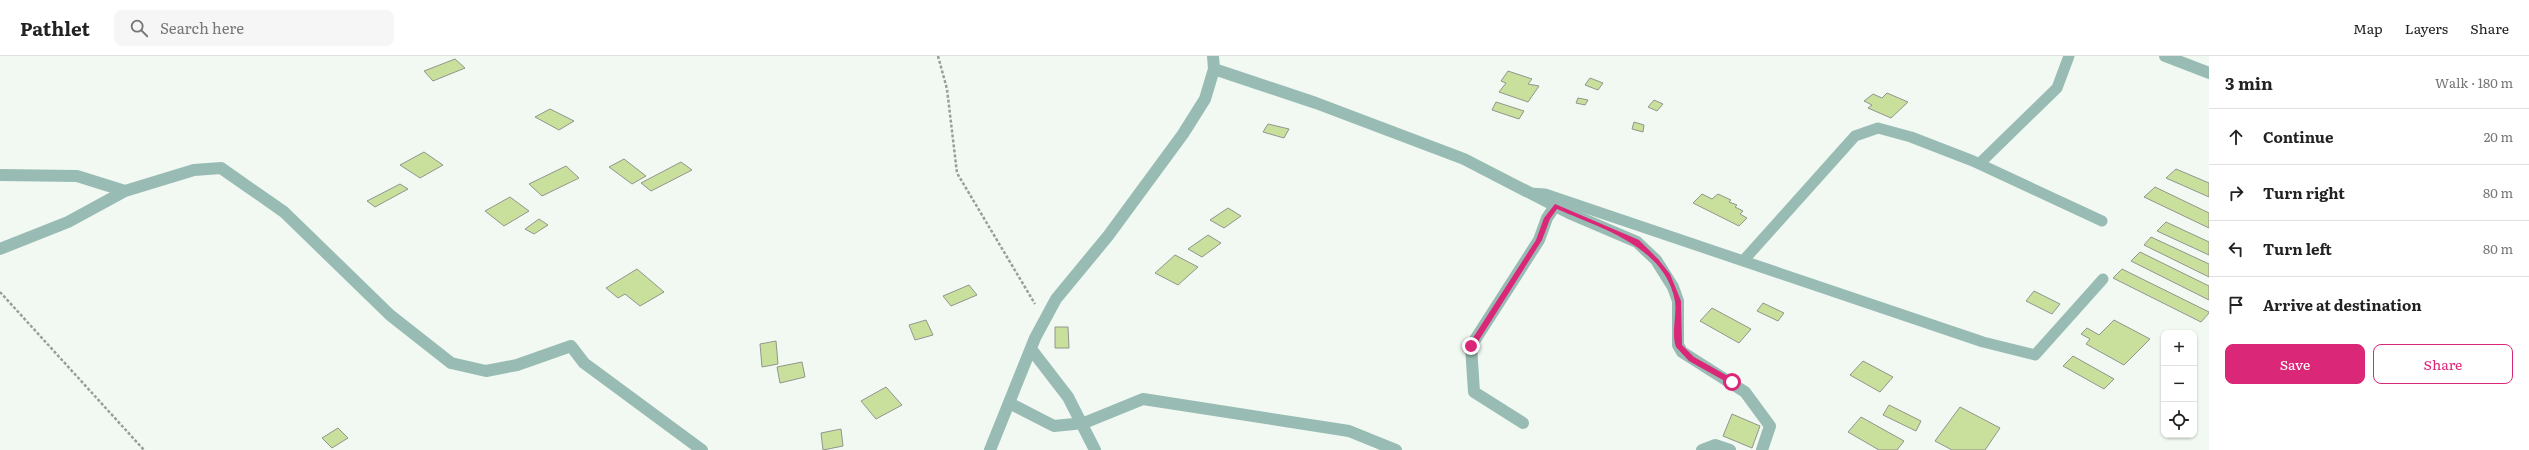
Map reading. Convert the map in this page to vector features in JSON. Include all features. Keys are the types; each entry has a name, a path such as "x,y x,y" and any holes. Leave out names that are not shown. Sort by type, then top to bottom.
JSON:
{"street":[{"path":"990,450 1031,349 1056,299 1108,236 1183,134 1205,99 1214,69 1213,56"},
{"path":"2165,56 2209,73"},
{"path":"1214,69 1316,103 1464,159 1555,206 1637,242 1656,260 1667,274 1678,301 1678,345 1691,359 1746,392 1770,426 1762,450"},
{"path":"0,249 68,222 125,191 194,170 221,168 284,212 390,315 451,362 486,371 517,365 571,346 584,363 702,450"},
{"path":"0,175 77,176 125,191"},
{"path":"1523,422 1474,392 1471,346 1539,240 1547,218 1555,206"},
{"path":"1031,349 1051,372 1084,423 1095,450"},
{"path":"1009,403 1054,426 1084,423 1143,399 1349,430 1396,450"},
{"path":"1702,450 1715,445 1730,450"}],"lane":[{"path":"1979,164 2057,88 2069,56"},
{"path":"1743,261 1856,136 1878,128 1911,137 1979,164 2102,221"},
{"path":"1530,193 1545,194 1945,327 1983,342 2035,355 2103,279"}],"path":[{"path":"938,56 947,89 957,173 1045,320"},
{"path":"0,292 144,450"}],"building":[{"path":"455,59 465,68 433,81 424,71"},
{"path":"1508,71 1532,79 1528,84 1539,86 1528,102 1499,92 1506,83 1501,81"},
{"path":"1590,78 1603,83 1598,90 1585,85"},
{"path":"1887,93 1908,102 1891,118 1868,108 1872,105 1864,101 1873,94 1882,98"},
{"path":"1578,98 1588,100 1585,105 1576,103"},
{"path":"1654,100 1663,104 1657,111 1648,107"},
{"path":"1496,102 1524,111 1519,119 1492,110"},
{"path":"550,109 574,121 559,130 535,117"},
{"path":"1634,122 1644,125 1643,132 1632,129"},
{"path":"1268,124 1289,129 1284,138 1263,132"},
{"path":"424,152 443,165 420,178 400,165"},
{"path":"624,159 646,176 632,184 609,167"},
{"path":"681,162 692,170 651,191 641,183"},
{"path":"566,166 579,178 542,196 529,184"},
{"path":"2176,169 2209,183 2209,197 2166,178"},
{"path":"400,184 408,189 375,207 367,201"},
{"path":"2155,187 2209,213 2209,228 2144,197"},
{"path":"1702,194 1712,199 1718,194 1731,200 1729,202 1737,205 1735,207 1743,211 1740,214 1747,218 1739,226 1693,203"},
{"path":"510,197 529,211 504,226 485,211"},
{"path":"1228,208 1241,216 1224,228 1210,220"},
{"path":"539,219 548,225 534,234 525,229"},
{"path":"2166,222 2209,242 2209,255 2157,231"},
{"path":"1208,235 1221,243 1202,257 1188,249"},
{"path":"2151,237 2209,264 2209,277 2144,245"},
{"path":"2140,252 2209,286 2209,300 2131,261"},
{"path":"1175,255 1198,267 1178,285 1155,273"},
{"path":"637,269 664,292 640,306 625,294 618,298 606,288"},
{"path":"2122,269 2209,313 2201,322 2113,278"},
{"path":"969,285 977,295 951,306 943,296"},
{"path":"2034,291 2060,304 2052,314 2026,301"},
{"path":"1763,303 1784,313 1778,321 1757,311"},
{"path":"1712,308 1751,329 1739,343 1700,321"},
{"path":"926,320 933,335 915,340 909,325"},
{"path":"2114,320 2150,339 2124,365 2086,344 2090,339 2081,334 2087,328 2099,335"},
{"path":"1055,327 1068,327 1069,348 1055,348"},
{"path":"776,341 778,364 762,367 760,344"},
{"path":"2073,356 2114,379 2104,389 2063,366"},
{"path":"1863,361 1893,377 1880,392 1850,375"},
{"path":"802,362 805,377 780,383 777,367"},
{"path":"886,387 902,405 876,419 861,401"},
{"path":"1889,405 1921,421 1916,431 1883,415"},
{"path":"1960,407 2000,428 1985,450 1952,450 1935,441"},
{"path":"1732,414 1760,426 1752,448 1723,436"},
{"path":"1861,417 1904,441 1897,450 1879,450 1848,432"},
{"path":"338,428 348,438 332,448 322,438"},
{"path":"841,429 843,446 823,450 821,433"}],"route":[{"path":"1471,346 1539,240 1547,218 1555,206 1637,242 1656,260 1667,274 1678,301 1678,345 1682,352 1691,359 1732,382"}]}
